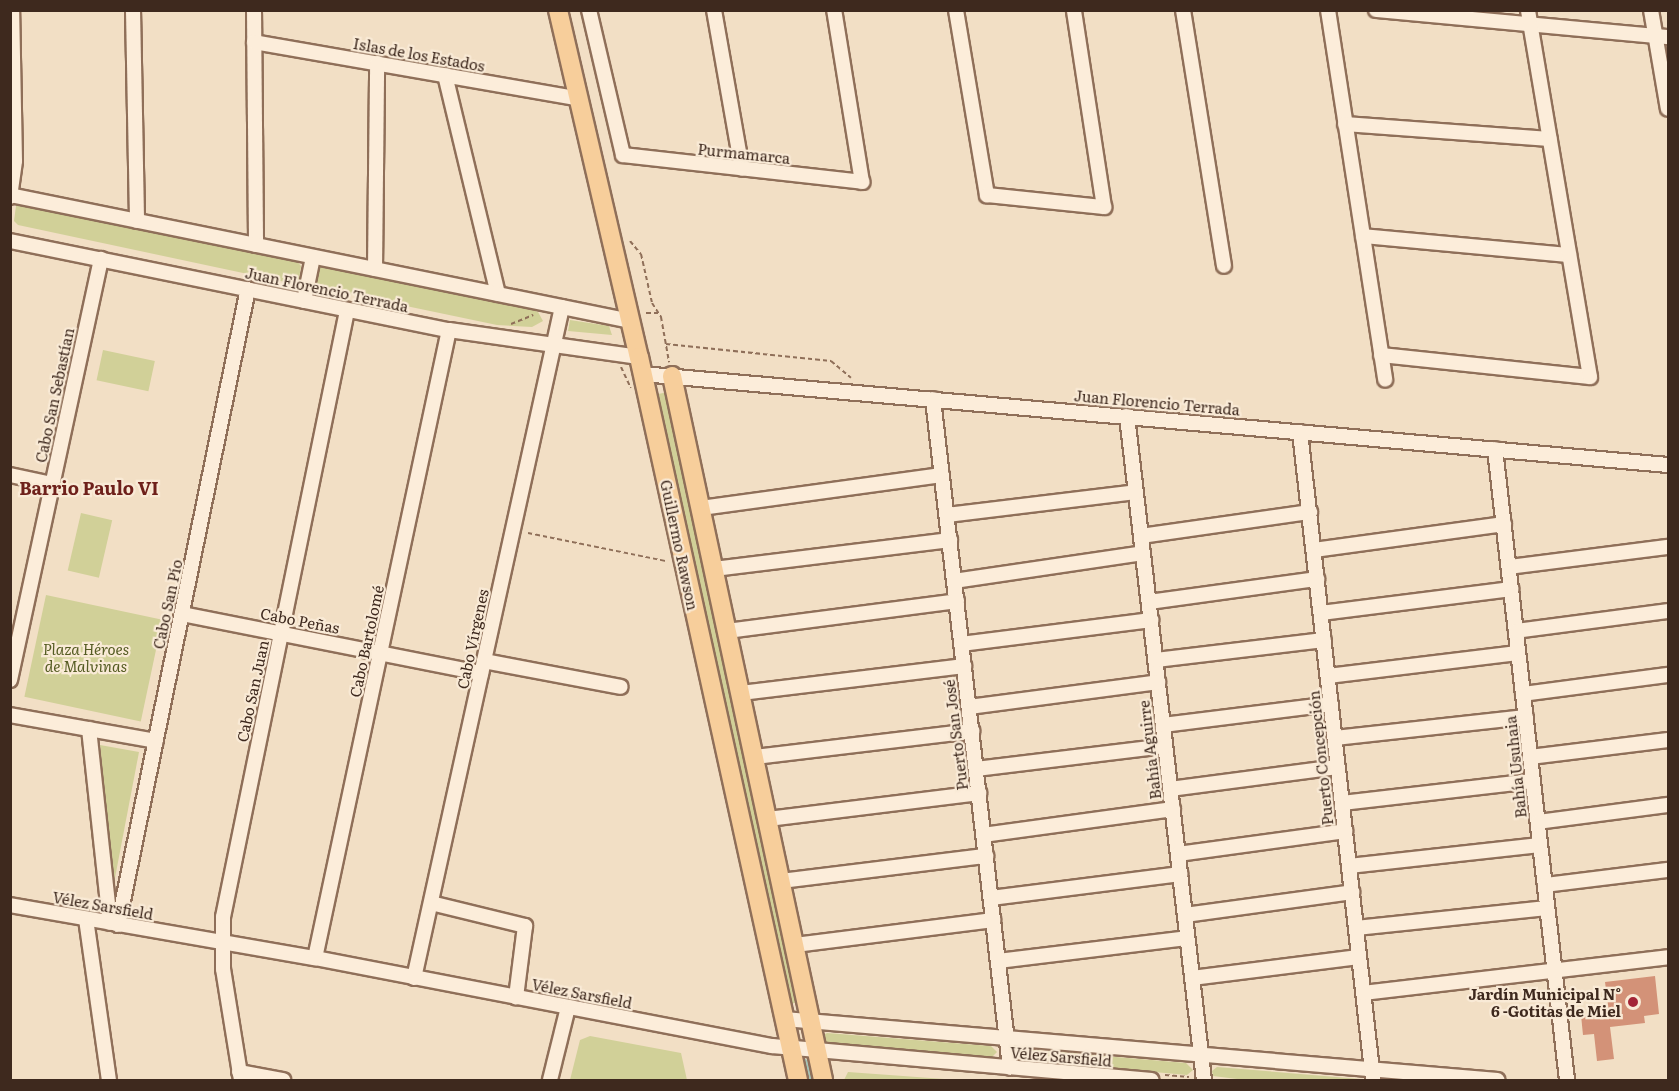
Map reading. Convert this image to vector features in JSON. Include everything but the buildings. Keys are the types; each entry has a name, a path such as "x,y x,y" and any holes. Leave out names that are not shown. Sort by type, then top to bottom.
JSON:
{"main road":[{"name":"Guillermo Rawson","path":"558,10 641,366 798,1080"},
{"name":"Guillermo Rawson","path":"672,376 824,1080"}],"street":[{"path":"11,196 15,161 12,10"},
{"path":"133,10 137,221"},
{"path":"254,10 256,245"},
{"name":"Purmamarca","path":"589,10 623,155 862,182 834,10"},
{"path":"714,10 742,169"},
{"path":"956,10 987,195 1104,207 1074,10"},
{"path":"1183,10 1224,266"},
{"path":"1328,10 1385,380"},
{"path":"1376,10 1529,17 1662,36"},
{"path":"1651,10 1662,36 1668,109"},
{"path":"1381,355 1590,376 1529,17"},
{"name":"Islas de los Estados","path":"254,42 579,99"},
{"path":"375,269 377,63"},
{"path":"445,75 498,294"},
{"path":"1345,124 1549,139"},
{"name":"Juan Florencio Terrada","path":"11,196 630,321"},
{"path":"1362,236 1569,255"},
{"name":"Juan Florencio Terrada","path":"10,241 347,311 449,330 553,343 672,376 1668,465"},
{"path":"303,302 313,256"},
{"name":"Cabo San Sebastían","path":"10,680 101,259"},
{"name":"Cabo San Pío","path":"114,924 156,741 248,290"},
{"name":"Cabo Vírgenes","path":"414,978 562,307"},
{"name":"Cabo San Juan","path":"240,1076 220,941 347,311"},
{"name":"Cabo Bartolomé","path":"315,958 449,330"},
{"name":"Puerto San José","path":"933,399 1010,1068"},
{"name":"Bahía Aguirre","path":"1127,416 1204,1080"},
{"name":"Puerto Concepción","path":"1300,432 1373,1075"},
{"name":"Bahía Usuhaia","path":"1495,449 1567,1080"},
{"path":"701,508 942,475"},
{"path":"10,476 52,484"},
{"path":"947,515 1136,492"},
{"path":"1141,536 1310,512"},
{"path":"1314,550 1504,524"},
{"path":"714,569 950,540"},
{"path":"1509,567 1668,547"},
{"path":"954,581 1143,553"},
{"path":"1149,602 1317,579"},
{"path":"1321,613 1511,589"},
{"path":"727,631 957,601"},
{"path":"1516,631 1668,611"},
{"name":"Cabo Peñas","path":"182,614 380,653 621,687"},
{"path":"962,644 1151,620"},
{"path":"1156,660 1324,640"},
{"path":"1328,676 1518,653"},
{"path":"741,693 964,666"},
{"path":"1523,694 1668,675"},
{"path":"969,707 1158,682"},
{"path":"1163,725 1331,704"},
{"path":"10,715 156,741"},
{"path":"1335,738 1526,717"},
{"path":"89,729 114,924"},
{"path":"754,757 972,731"},
{"path":"1530,757 1668,740"},
{"path":"976,769 1165,746"},
{"path":"1170,789 1338,767"},
{"path":"1342,803 1533,781"},
{"path":"768,819 979,793"},
{"path":"1538,822 1668,805"},
{"path":"983,835 1173,809"},
{"path":"1178,854 1346,831"},
{"path":"1349,866 1540,845"},
{"path":"782,881 986,856"},
{"path":"1545,885 1668,870"},
{"path":"991,898 1180,874"},
{"path":"1185,915 1352,892"},
{"path":"431,903 525,926 516,997"},
{"name":"Vélez Sarsfield","path":"10,905 315,958 791,1048 1151,1080"},
{"path":"1356,928 1547,908"},
{"path":"86,919 109,1080"},
{"path":"795,945 993,921"},
{"path":"998,961 1187,938"},
{"path":"1192,978 1359,957"},
{"path":"1364,993 1668,957"},
{"path":"550,1080 568,1007"},
{"name":"Vélez Sarsfield","path":"784,1019 1201,1055 1373,1075 1497,1080"},
{"path":"240,1076 283,1080"}],"path":[{"path":"627,238 641,254 666,344 672,376"},
{"path":"666,344 831,362 869,393"},
{"path":"513,530 684,564"}],"green space":[{"path":"23,203 296,260 301,266 299,279 290,283 18,225 14,221 16,206"},
{"path":"323,265 530,309 538,312 543,321 532,327 497,325 320,288 313,280 316,267"},
{"path":"570,320 609,326 612,335 568,331"},
{"path":"103,350 155,361 148,391 97,380"},
{"path":"668,392 798,1002 788,1004 658,394"},
{"path":"81,513 112,520 99,578 68,570"},
{"name":"Plaza Héroes de Malvinas","path":"46,595 162,620 141,721 24,697"},
{"path":"100,745 139,752 114,883"},
{"path":"827,1033 991,1046 997,1052 991,1058 827,1043 822,1036"},
{"path":"590,1036 681,1053 687,1080 570,1080 580,1040"},
{"path":"1023,1049 1186,1063 1193,1070 1187,1075 1023,1060 1017,1056"},
{"path":"1217,1067 1364,1080 1245,1080 1213,1076 1212,1071"},
{"path":"848,1072 958,1080 844,1080"}],"waterway":[{"path":"805,1061 810,1080"}],"place":[{"name":"Jardín Municipal N° 6 -Gotitas de Miel","path":"1633,1002"}],"district":[{"name":"Barrio Paulo VI","path":"89,488"}]}
